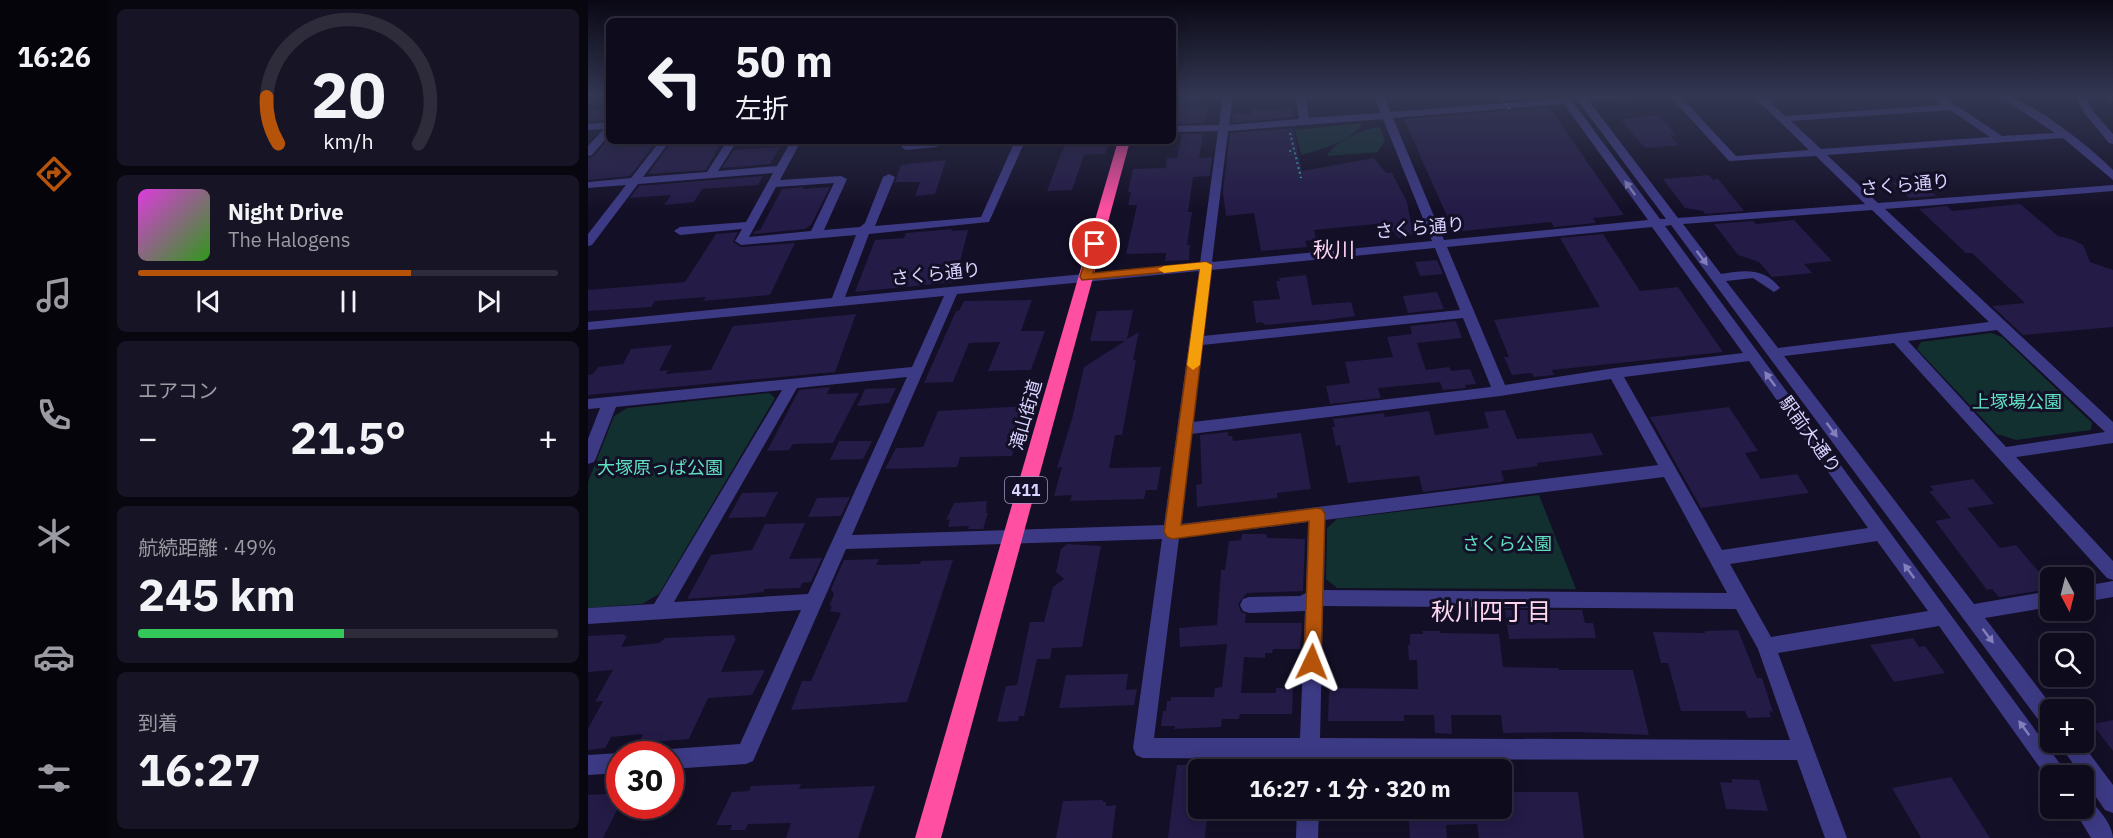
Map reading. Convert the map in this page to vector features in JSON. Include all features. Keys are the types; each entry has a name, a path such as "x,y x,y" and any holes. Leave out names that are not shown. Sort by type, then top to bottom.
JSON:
{"highway":[{"name":"滝山街道","path":"928,838 1123,144"}],"street":[{"path":"588,153 604,133"},
{"path":"1223,133 1143,748 1804,750"},
{"path":"1395,133 1500,391"},
{"name":"駅前大通り","path":"1596,133 1656,223 2051,765"},
{"name":"駅前大通り","path":"1601,133 1717,278 2040,706"},
{"path":"1709,133 1733,159 2065,135"},
{"path":"1797,133 2113,431"},
{"path":"1991,133 1999,139"},
{"path":"2062,133 2102,164 2113,177"},
{"path":"588,242 663,144"},
{"path":"710,175 730,144"},
{"path":"794,144 741,241 985,220 1019,144"},
{"path":"905,147 933,145"},
{"path":"588,185 780,169"},
{"path":"837,302 864,230 870,225 889,177"},
{"path":"772,184 841,179 816,234"},
{"name":"さくら通り","path":"588,326 1656,223 2113,188"},
{"path":"680,231 750,225"},
{"path":"1717,278 1756,273 1765,277 1774,288"},
{"path":"684,758 746,754 843,542 953,290"},
{"path":"1196,341 1468,313"},
{"path":"1774,353 2001,325"},
{"path":"1897,338 2113,573"},
{"path":"1185,429 1500,391 1615,373 1753,356"},
{"path":"588,404 918,371"},
{"path":"1615,373 1766,646 1836,838"},
{"path":"659,611 793,383"},
{"path":"588,458 610,402"},
{"path":"2002,453 2113,437"},
{"path":"843,542 1172,532 1668,470"},
{"path":"1310,759 1317,514"},
{"path":"1718,558 1882,533"},
{"path":"2094,592 2113,589"},
{"path":"1249,604 1302,604 1314,598 1741,601"},
{"path":"588,616 816,601"},
{"path":"1970,613 2040,601"},
{"path":"1766,646 1943,617"},
{"path":"2076,753 2113,802"},
{"path":"588,765 606,764"},
{"path":"1308,819 1308,838"},
{"path":"2091,819 2104,838"}],"path":[{"path":"1290,133 1301,178"},
{"path":"1290,150 1291,156"}],"green space":[{"path":"1296,133 1353,133 1343,140 1301,155"},
{"path":"1359,133 1382,133 1385,140 1378,152 1327,156 1336,146"},
{"name":"上塚場公園","path":"1991,333 2002,337 2092,423 2091,430 2016,440 1997,434 1917,349 1921,342"},
{"name":"大塚原っぱ公園","path":"769,393 775,398 659,594 642,604 588,608 588,482 614,416 627,408"},
{"name":"さくら公園","path":"1539,495 1576,589 1337,588 1326,579 1327,528 1337,519"}],"building":[{"path":"1230,133 1294,133 1302,171 1374,158 1386,173 1392,173 1407,202 1413,234 1399,238 1386,223 1314,230 1316,240 1305,241 1307,247 1261,251 1254,213 1226,216 1223,192"},
{"path":"1410,133 1567,133 1624,215 1593,218 1596,223 1554,227 1551,222 1454,232"},
{"path":"1632,133 1674,133 1676,135 1670,135 1679,145 1645,148"},
{"path":"1182,134 1203,134 1199,158 1212,157 1210,176 1193,177 1188,212 1192,212 1187,245 1190,245 1189,260 1165,261 1166,253 1126,254 1137,205 1128,205 1133,169 1166,168 1167,158 1177,158"},
{"path":"606,142 606,144 655,144 630,176 588,180 588,158 594,156"},
{"path":"670,144 720,144 706,170 648,174"},
{"path":"1065,144 1108,144 1105,154 1084,155 1072,190 1047,191"},
{"path":"780,147 770,164 722,168 734,150"},
{"path":"946,160 935,194 915,196 920,182 895,182 901,165"},
{"path":"1709,175 1713,180 1718,179 1744,211 1705,214 1703,211 1685,208 1663,179"},
{"path":"763,176 758,185 702,189 694,202 664,205 671,195 630,198 639,186"},
{"path":"1913,181 1917,185 1923,184 1936,196 1909,198 1893,183"},
{"path":"804,187 803,189 830,187 811,225 805,229 753,234 760,230 782,189"},
{"path":"2020,204 2058,236 2083,245 2090,262 2113,270 2113,327 2023,335 1992,306 2025,303 1972,253 1966,253 1919,209 1947,206 1952,211"},
{"path":"1794,220 1832,261 1804,264 1812,273 1772,277 1759,262 1738,255 1714,224 1753,221 1756,224"},
{"path":"952,229 951,231 968,230 955,282 855,292 875,240 904,238 906,233"},
{"path":"738,232 733,242 741,247 795,243 770,295 703,301 706,297 655,301 651,307 588,311 588,290 685,282 716,234"},
{"path":"1603,234 1640,291 1678,287 1723,352 1552,370 1554,375 1534,377 1532,373 1512,375 1504,357 1509,357 1494,320 1600,307 1560,238"},
{"path":"1437,260 1443,274 1420,276 1415,262"},
{"path":"1306,275 1312,305 1351,302 1355,316 1265,325 1262,322 1256,323 1253,301 1280,299 1276,281 1280,281 1279,278"},
{"path":"1437,292 1444,309 1408,313 1403,296"},
{"path":"1032,300 1021,331 1045,331 1031,370 988,371 1000,342 969,343 953,382 924,383 956,311 959,311 964,301"},
{"path":"1133,310 1127,339 1139,332 1133,360 1136,360 1122,435 1115,435 1109,468 1161,467 1157,490 1146,490 1144,499 1070,501 1072,495 1054,496 1062,467 1057,468 1072,419 1084,367 1125,341 1090,341 1097,311"},
{"path":"856,314 835,372 588,395 588,375 593,374 598,367 623,364 631,349 672,345 659,371 668,370 666,374 711,370 733,326"},
{"path":"1456,321 1462,338 1417,343 1426,370 1449,367 1451,371 1470,369 1476,384 1465,385 1466,388 1443,390 1440,382 1378,388 1381,398 1330,404 1326,386 1350,383 1345,362 1393,357 1387,337 1412,334 1410,326"},
{"path":"830,387 827,394 859,393 833,443 793,444 789,450 767,451 799,390"},
{"path":"896,388 889,403 857,406 865,389"},
{"path":"1028,406 1012,456 960,457 957,467 885,469 896,448 923,447 938,411"},
{"path":"1729,407 1758,451 1745,453 1761,479 1797,474 1809,493 1701,508 1650,417"},
{"path":"1505,410 1517,439 1592,433 1603,455 1537,463 1538,466 1501,471 1504,480 1501,482 1423,492 1419,476 1348,483 1340,445 1336,446 1332,427 1335,427 1333,419 1384,413 1385,417 1429,411 1435,435 1489,428 1484,412"},
{"path":"1228,432 1228,436 1232,436 1233,441 1301,433 1311,489 1277,493 1277,498 1197,507 1196,485 1202,484 1200,435"},
{"path":"839,441 872,441 863,459 830,460"},
{"path":"1973,479 1994,504 1967,508 2000,548 2016,545 2040,573 2040,591 1999,597 1992,589 1987,590 1935,521 1951,518 1929,491 1934,491 1930,486"},
{"path":"778,492 765,517 728,518 742,493"},
{"path":"850,497 841,516 808,517 817,498"},
{"path":"987,501 986,513 988,513 983,529 968,529 969,526 948,527 950,519 946,520 954,503"},
{"path":"805,523 789,559 822,558 811,582 802,583 800,588 765,589 763,592 740,595 687,599 711,555 752,550 765,524"},
{"path":"1242,534 1264,534 1267,538 1305,539 1303,591 1247,593 1238,604 1241,612 1246,614 1245,623 1302,623 1300,649 1273,649 1272,653 1265,653 1265,658 1244,657 1241,693 1276,693 1276,688 1293,688 1292,714 1240,714 1239,719 1222,719 1221,727 1174,729 1175,726 1161,726 1163,711 1166,711 1167,701 1171,701 1171,697 1214,697 1215,688 1222,687 1227,644 1180,647 1179,628 1217,625 1221,570 1225,570 1229,541 1241,540"},
{"path":"1067,544 1101,546 1082,647 1052,648 1050,659 1037,659 1024,716 1019,716 1018,721 997,722 1006,686 1017,685 1030,622 1044,622 1053,587 1064,579 1056,572 1061,549"},
{"path":"879,559 876,565 920,564 921,561 953,560 907,702 791,710 802,681 811,681 841,613 830,611 832,605 829,606 834,594 831,589 844,560"},
{"path":"1505,610 1582,610 1585,623 1593,623 1596,638 1509,639"},
{"path":"1738,630 1757,678 1762,678 1773,712 1769,711 1771,717 1748,718 1745,711 1681,711 1668,663 1661,663 1653,632 1705,633 1705,631"},
{"path":"1422,631 1499,634 1503,667 1633,670 1649,735 1575,732 1503,733 1501,715 1451,715 1452,734 1435,733 1434,715 1404,715 1404,721 1328,721 1329,688 1418,689 1417,660 1409,660 1408,645 1410,645 1410,634 1423,634"},
{"path":"625,634 624,636 627,636 621,647 659,643 665,638 735,635 734,638 736,638 721,672 765,670 752,695 708,698 689,739 640,741 643,734 611,737 606,741 605,748 588,750 588,729 603,701 595,702 613,670 588,672 588,636"},
{"path":"1913,638 1919,647 1925,646 1945,673 1894,682 1870,645"},
{"path":"1128,674 1126,690 1137,689 1134,705 1059,708 1066,675"},
{"path":"2113,720 2113,751 2094,727 2094,724"},
{"path":"1177,765 1188,765 1188,819 1207,819 1205,838 1168,838"},
{"path":"1951,777 1990,838 1921,838 1892,788"},
{"path":"1732,779 1759,780 1768,811 1726,809 1720,782 1732,783"},
{"path":"801,784 799,789 875,786 858,838 786,838 791,823 748,824 745,830 730,830 732,825 716,825 732,792 749,791 751,786"},
{"path":"1512,792 1578,792 1584,838 1479,838 1477,824 1446,825 1447,838 1410,838 1409,819 1512,819"},
{"path":"606,794 606,819 612,819 603,838 588,838 588,795"},
{"path":"1103,800 1106,806 1116,805 1112,838 1056,838 1063,801"}],"slow traffic":[{"path":"1164,269 1206,265 1193,365"}],"district":[{"name":"秋川","path":"1334,250"},
{"name":"秋川四丁目","path":"1491,612"}],"route":[{"path":"1095,244 1086,277 1206,265 1172,532 1317,514 1312,662"}]}
